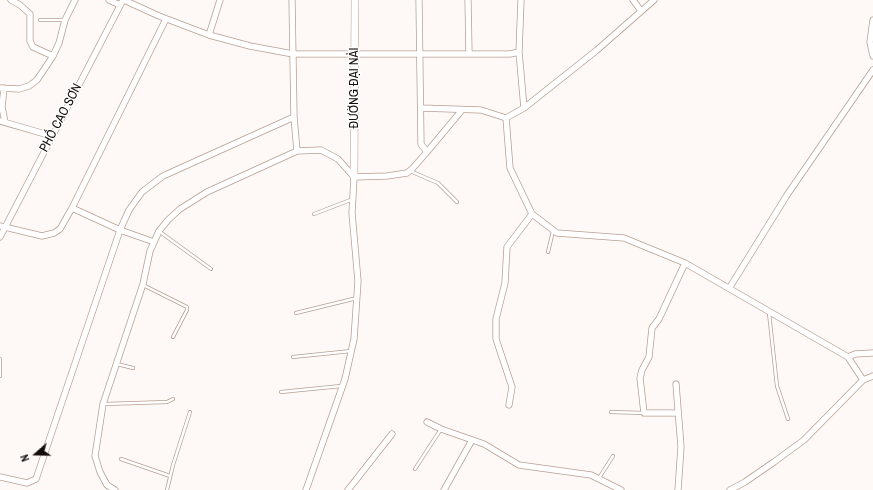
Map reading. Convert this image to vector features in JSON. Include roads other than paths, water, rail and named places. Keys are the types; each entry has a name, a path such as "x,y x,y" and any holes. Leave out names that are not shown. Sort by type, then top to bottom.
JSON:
{"street":[{"path":"11,0 20,5 30,14 30,41 33,47 53,56"},
{"path":"52,136 3,121 2,88 19,89 29,86 45,70 59,43 64,20 75,0"},
{"path":"109,0 122,2 209,35 250,46 293,54 419,52 510,54 519,52"},
{"path":"209,35 220,0"},
{"path":"292,0 294,117 297,151"},
{"name":"ĐƯỜNG ĐẠI NẢI","path":"354,177 355,0"},
{"path":"419,0 421,146 427,152"},
{"path":"468,0 469,53"},
{"path":"521,0 519,52 524,108"},
{"path":"633,0 641,11"},
{"path":"421,108 481,110 506,118 524,108 597,50 654,0"},
{"name":"PHỐ CAO SƠN","path":"0,237 2,227 52,136 122,2"},
{"path":"2,227 42,236 54,233 60,229 72,208 166,19"},
{"path":"873,20 870,42 873,56"},
{"path":"730,287 787,195 873,70"},
{"path":"354,177 387,176 410,171 462,110"},
{"path":"0,477 27,483 36,479 120,230 129,210 142,192 163,176 294,117"},
{"path":"506,118 510,168 532,214 553,230 562,234 624,238 685,263 730,287 769,312 848,357 863,380"},
{"path":"115,490 107,485 100,472 96,456 103,404 143,284 154,242 159,231 180,209 206,192 297,151 321,150 329,153 342,162 354,177 352,213 358,281 354,339 342,386 306,490"},
{"path":"72,208 86,213 120,230 154,242"},
{"path":"509,405 512,387 496,339 496,319 505,284 507,247 532,214"},
{"path":"677,413 644,413 640,378 642,370 649,357 652,328 659,319 685,263"},
{"path":"848,357 855,354 873,353"},
{"path":"730,490 745,482 804,440 863,380 873,376"},
{"path":"676,384 677,413 681,447 678,490"},
{"path":"427,422 441,429 491,447 519,465 582,474 599,478 621,490"},
{"path":"348,490 392,434"},
{"path":"444,490 472,440"}],"lane":[{"path":"40,20 64,20"},
{"path":"410,171 434,181 458,202"},
{"path":"314,214 353,199"},
{"path":"548,252 553,230"},
{"path":"159,231 211,269"},
{"path":"143,284 187,307 188,310 173,338"},
{"path":"296,313 357,298"},
{"path":"769,312 777,386 788,419"},
{"path":"293,357 351,351"},
{"path":"0,359 0,376"},
{"path":"116,364 133,368"},
{"path":"281,392 342,386"},
{"path":"103,404 167,402 172,399"},
{"path":"167,490 190,412"},
{"path":"611,412 644,413"},
{"path":"414,469 441,429"},
{"path":"599,478 613,456"},
{"path":"121,459 170,476"}]}
